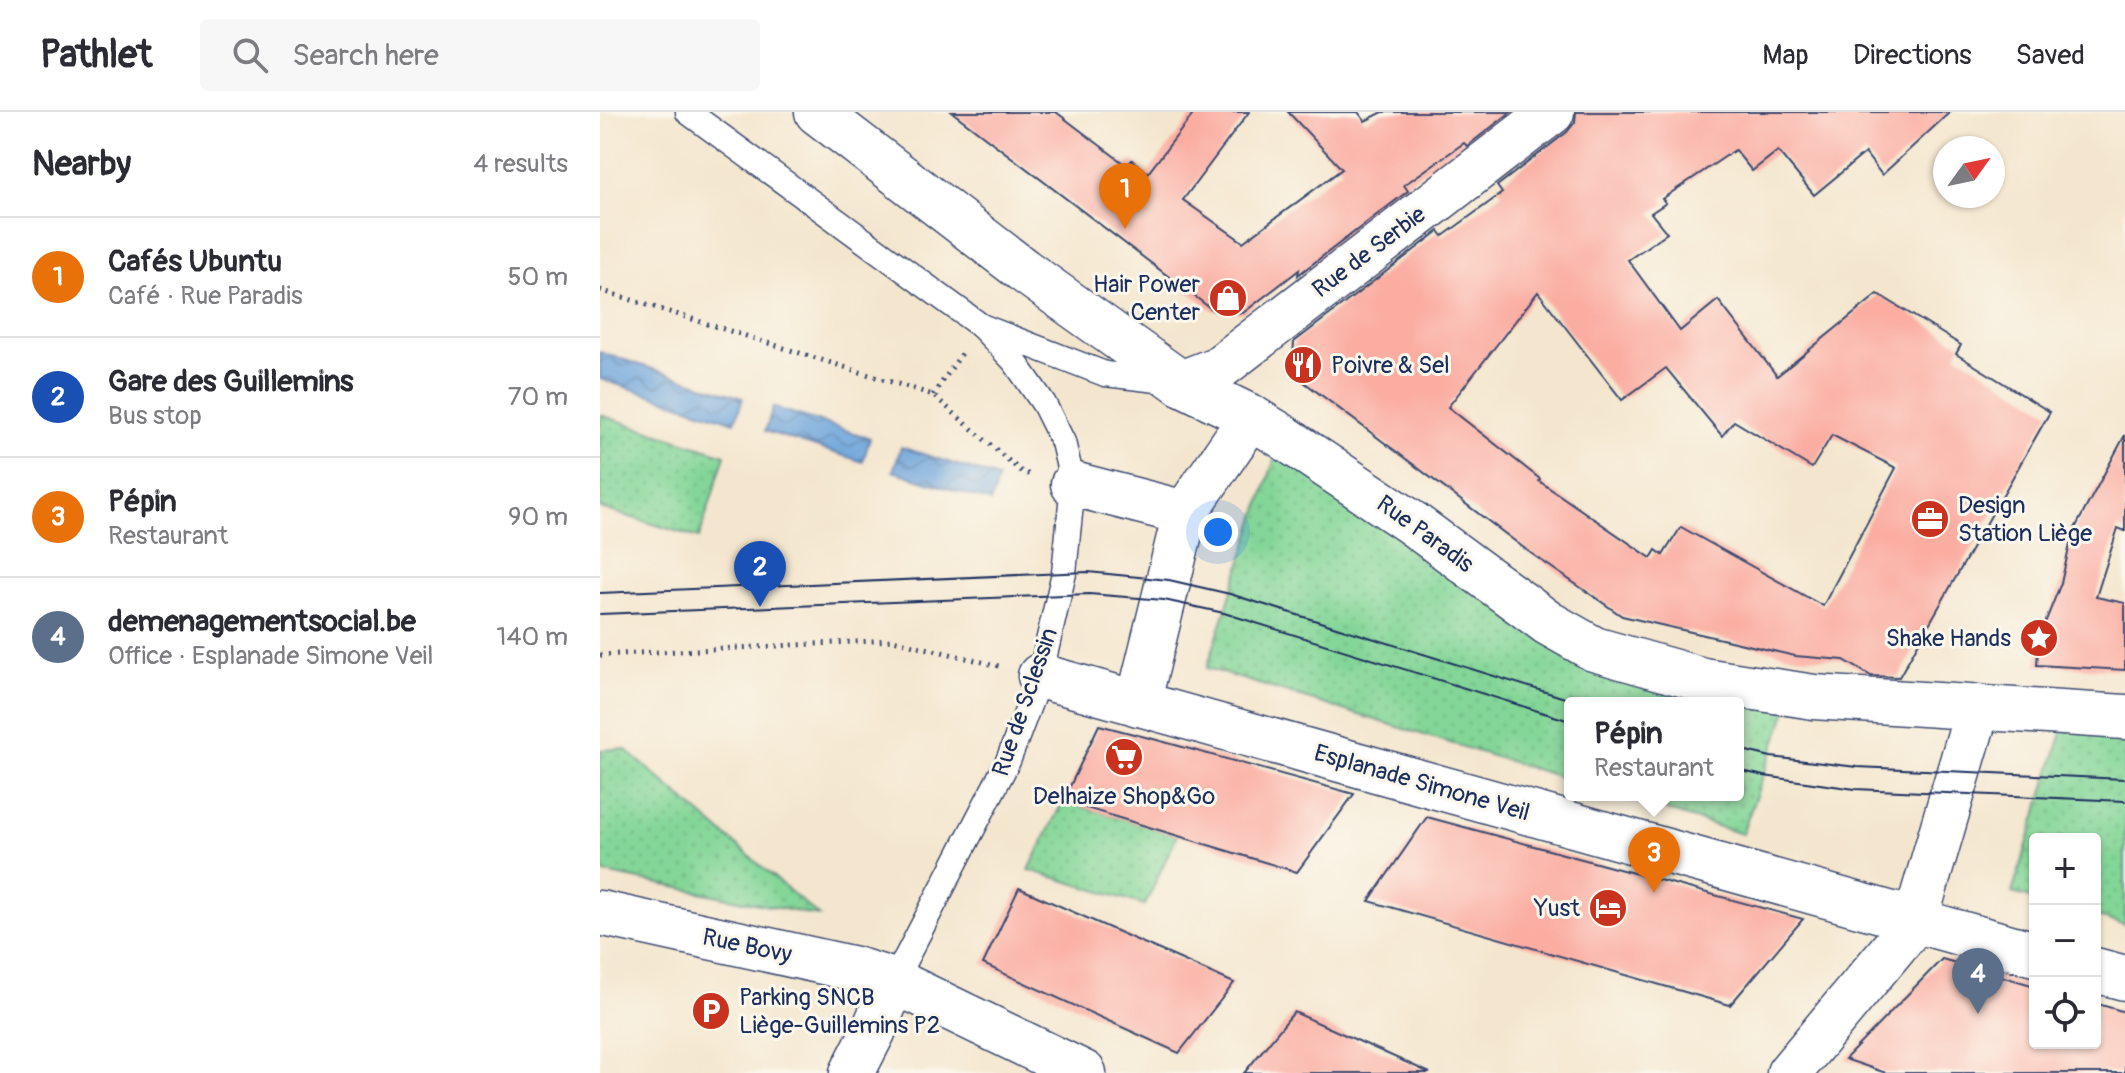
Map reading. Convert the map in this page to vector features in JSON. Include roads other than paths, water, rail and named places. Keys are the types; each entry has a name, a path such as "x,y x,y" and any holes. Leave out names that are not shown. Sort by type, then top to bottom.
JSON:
{"street":[{"name":"Rue Paradis","path":"817,112 1023,270 1181,383 1251,417 1412,523 1548,623 1594,649 1703,680 1814,697 2125,717"},
{"name":"Rue de Serbie","path":"1181,383 1219,368 1552,112"},
{"path":"1138,704 1185,513 1251,417"},
{"path":"1073,484 1185,513"},
{"name":"Esplanade Simone Veil","path":"1040,676 2029,952"},
{"path":"1789,1073 1915,922 1978,707"},
{"name":"Rue Bovy","path":"600,913 855,969 894,981 1084,1073"},
{"path":"2101,972 2125,978"},
{"name":"Rue de Sclessin","path":"852,1073 894,981"}],"lane":[{"path":"688,112 981,326 1105,374 1181,383"},
{"name":"Rue de Sclessin","path":"894,981 1008,761 1040,676 1061,595 1073,484 1063,442 1044,404 1015,362 981,326"}],"water":[{"path":"600,352 743,398 735,422 600,379"},
{"path":"773,407 870,438 863,462 765,431"},
{"path":"901,447 998,478 991,502 893,471"}],"tram line":[{"path":"600,593 1088,572 1169,580 1230,594 1564,698"},
{"path":"600,614 1089,594 1164,600 1224,613 1564,719"},
{"path":"1744,750 1771,757 1857,767 2125,779"},
{"path":"1744,771 1855,789 2125,801"}],"place":[{"name":"Cafés Ubuntu","path":"1125,229"},
{"name":"Hair Power Center","path":"1228,298"},
{"name":"Poivre & Sel","path":"1303,365"},
{"name":"Design Station Liège","path":"1930,519"},
{"name":"Gare des Guillemins","path":"760,607"},
{"name":"Shake Hands","path":"2039,638"},
{"name":"Delhaize Shop&Go","path":"1124,757"},
{"name":"Pépin","path":"1654,893"},
{"name":"Yust","path":"1608,908"},
{"name":"Parking SNCB Liège-Guillemins P2","path":"711,1011"},
{"name":"demenagementsocial.be","path":"1978,1014"}]}
